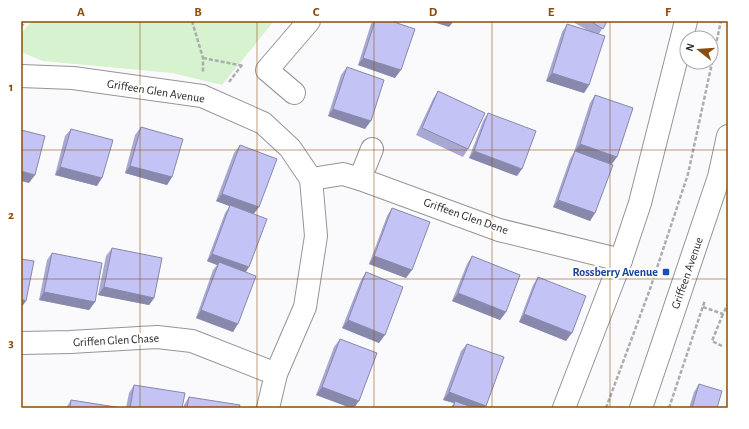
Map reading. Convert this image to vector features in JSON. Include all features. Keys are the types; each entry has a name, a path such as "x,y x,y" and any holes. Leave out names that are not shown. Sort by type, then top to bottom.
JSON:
{"street":[{"path":"294,92 267,70 309,21"},
{"path":"564,408 621,260 640,203 686,21"},
{"name":"Griffeen Glen Avenue","path":"21,76 73,78 202,96 263,123 290,148 311,179 316,236 305,307 276,374 268,408"},
{"name":"Griffeen Avenue","path":"641,408 719,177 728,136"},
{"path":"360,179 372,149"},
{"name":"Griffeen Glen Dene","path":"311,179 342,174 360,179 499,230 621,260"},
{"name":"Griffen Glen Chase","path":"21,343 70,342 157,336 192,341 276,374"}],"path":[{"path":"21,27 25,21"},
{"path":"192,21 203,58 202,96"},
{"path":"606,408 650,289 688,174 721,21"},
{"path":"203,58 267,70"},
{"path":"722,346 712,341 728,304"},
{"path":"703,307 723,314"}],"green space":[{"path":"32,21 274,21 222,85 172,73 43,61 21,52 22,32"}],"building":[{"path":"375,21 391,21 415,29 401,70 363,58"},
{"path":"590,21 607,21 603,29"},
{"path":"567,24 605,36 589,85 552,73"},
{"path":"347,67 384,80 371,121 333,109"},
{"path":"438,91 485,113 468,149 422,128"},
{"path":"595,95 633,108 617,157 580,144"},
{"path":"488,113 536,131 522,169 474,151"},
{"path":"141,127 183,139 172,177 130,166"},
{"path":"71,129 113,140 102,178 60,167"},
{"path":"21,130 45,136 35,175 21,171"},
{"path":"240,145 277,159 259,207 222,194"},
{"path":"575,151 613,165 595,213 558,200"},
{"path":"230,205 267,219 249,267 212,254"},
{"path":"392,208 430,222 412,270 374,256"},
{"path":"112,248 162,258 154,298 104,287"},
{"path":"52,253 102,263 95,302 44,292"},
{"path":"472,256 520,275 506,312 458,293"},
{"path":"21,259 34,261 26,301 21,299"},
{"path":"219,262 256,276 238,324 201,310"},
{"path":"366,272 403,287 385,335 348,320"},
{"path":"538,277 586,296 572,333 524,314"},
{"path":"340,339 377,353 359,401 322,387"},
{"path":"467,344 504,357 486,406 449,392"},
{"path":"699,384 722,391 717,408 692,408"},
{"path":"134,385 185,393 182,408 130,408"},
{"path":"189,397 240,405 239,408 187,408"},
{"path":"71,400 122,408 70,408"},
{"path":"455,401 474,408 453,408"}],"place":[{"name":"Rossberry Avenue","path":"666,272"}]}
